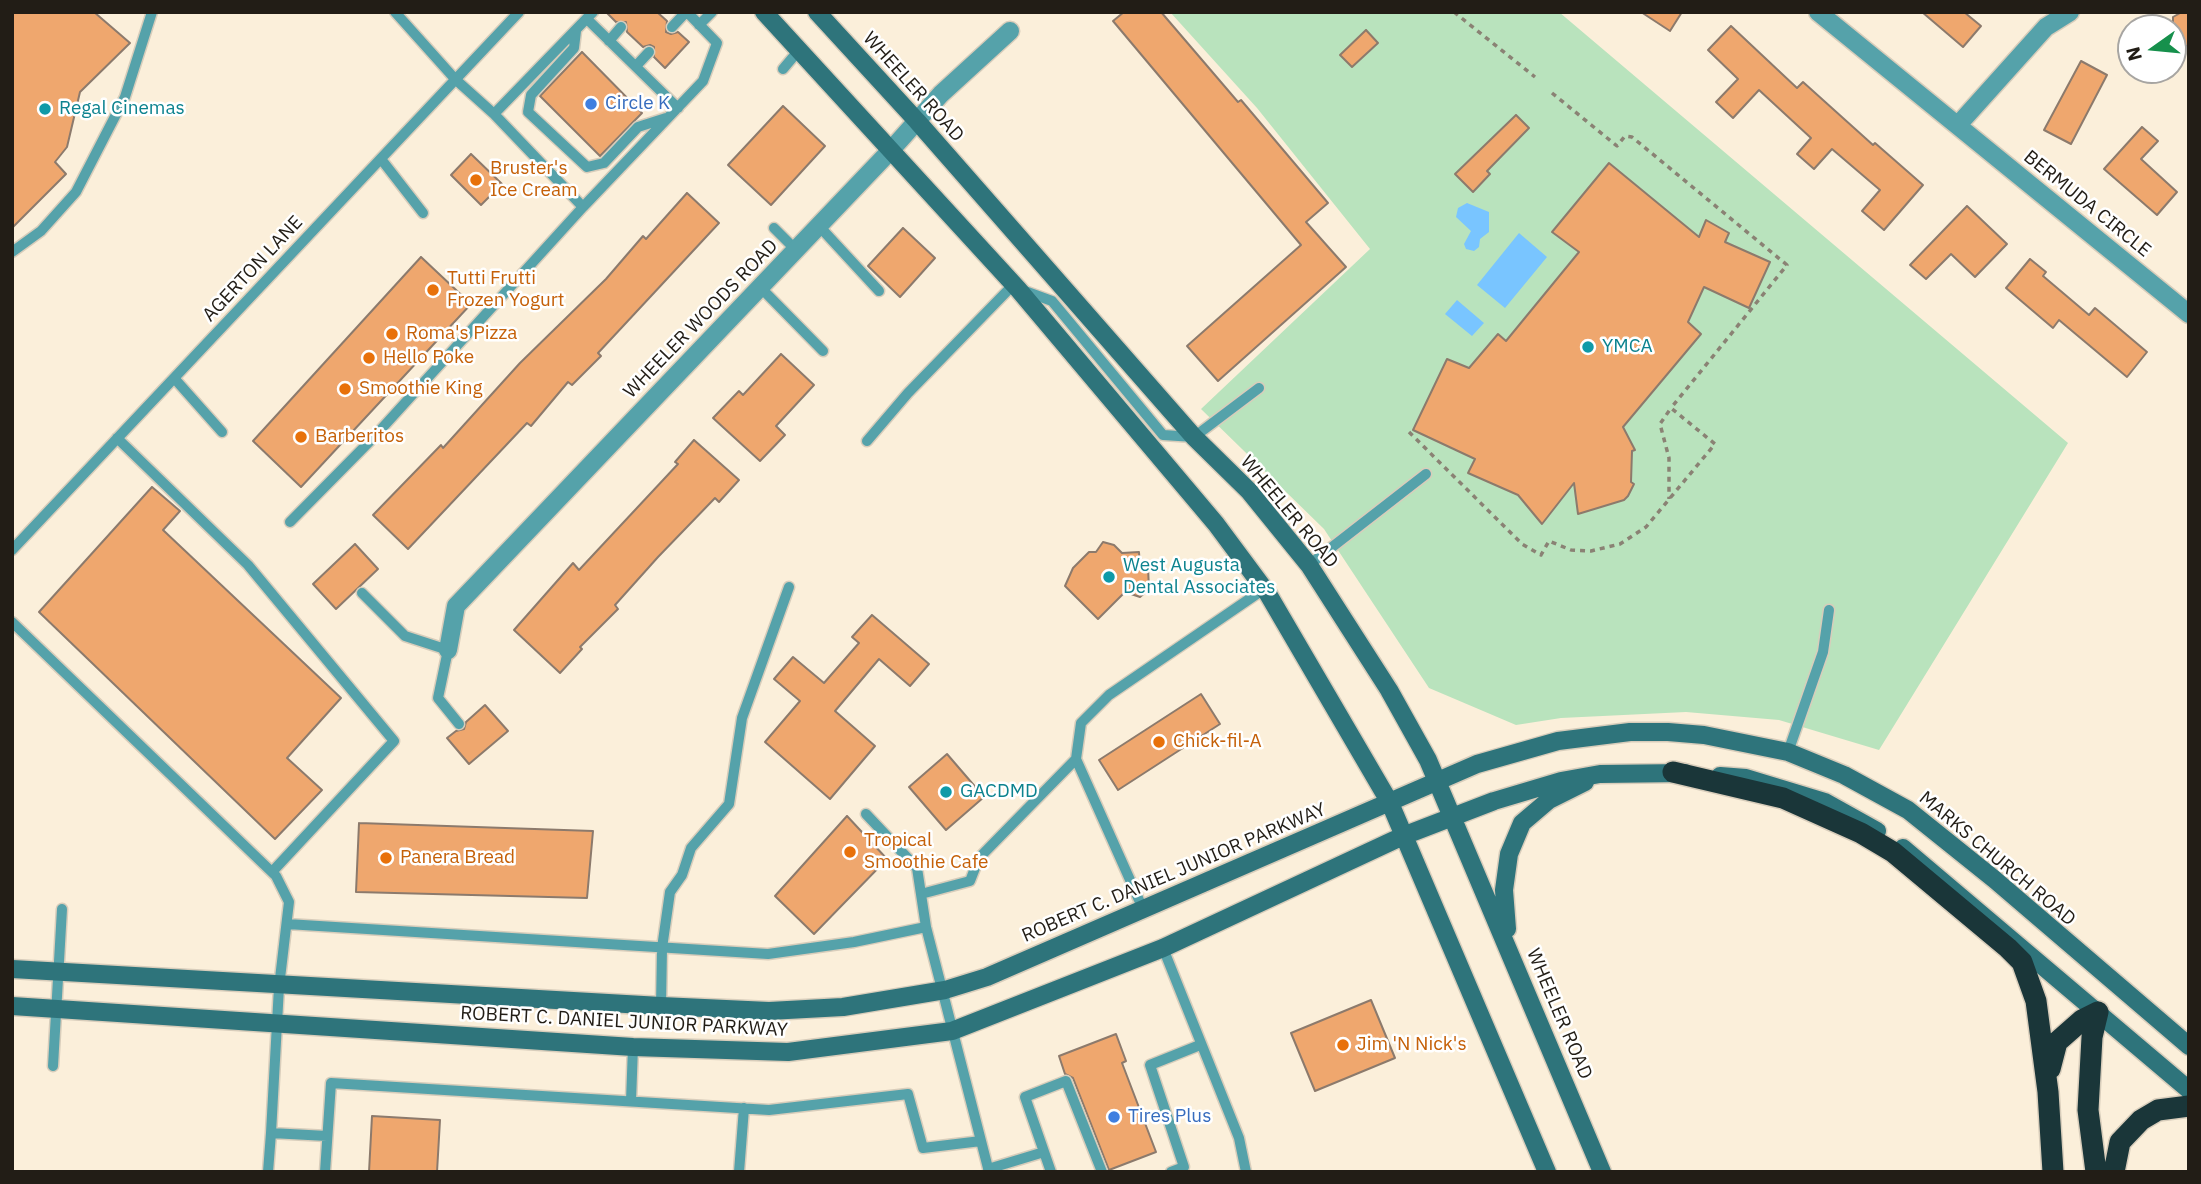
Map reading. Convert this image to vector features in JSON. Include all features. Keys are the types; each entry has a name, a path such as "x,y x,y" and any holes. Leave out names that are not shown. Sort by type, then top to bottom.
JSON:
{"highway":[{"path":"1673,772 1783,798 1861,833 1893,852 2022,962 2031,982 2048,1092 2053,1172"},
{"path":"2048,1092 2051,1056 2057,1042 2082,1020 2098,1012"},
{"path":"2096,1172 2088,1110 2092,1037 2098,1012"},
{"path":"2114,1172 2120,1142 2141,1120 2158,1110 2189,1106"}],"street":[{"path":"764,12 1016,286 1216,524 1264,589 1390,803 1547,1172"},
{"name":"WHEELER ROAD","path":"817,12 917,121 1194,437 1249,492 1309,565 1389,690 1437,781 1602,1172"},
{"name":"BERMUDA CIRCLE","path":"1818,12 2189,314"},
{"path":"1958,125 2046,27 2070,12"},
{"name":"WHEELER WOODS ROAD","path":"448,650 456,606 891,150 941,94 1010,31"},
{"name":"MARKS CHURCH ROAD","path":"1390,803 1437,781 1521,750 1570,739 1630,732 1704,735 1788,752 1844,775 1908,810 1994,879 2189,1046"},
{"path":"1403,836 1528,789 1600,774 1673,772 1746,778 1825,802 1891,839 1933,871 2189,1090"},
{"path":"1509,950 1504,890 1509,855 1522,822 1549,800 1600,774"},
{"name":"ROBERT C. DANIEL JUNIOR PARKWAY","path":"12,969 279,987 769,1011 843,1007 945,990 987,977 1390,803"},
{"name":"ROBERT C. DANIEL JUNIOR PARKWAY","path":"12,1006 633,1047 788,1052 952,1031 1163,948 1403,836"},
{"path":"2098,1012 2117,986"}],"lane":[{"path":"12,252 41,232 76,192 125,97 152,12"},
{"path":"396,12 456,79 494,114 583,207"},
{"name":"AGERTON LANE","path":"12,550 519,12"},
{"path":"290,522 383,426 583,207 703,81 718,43 687,12 673,27"},
{"path":"699,25 712,12"},
{"path":"494,114 590,16 609,41 678,108"},
{"path":"609,41 621,27"},
{"path":"576,30 574,48 531,95 528,112 587,167 604,163 638,127 668,118"},
{"path":"783,69 799,50"},
{"path":"636,66 649,52"},
{"path":"381,159 423,213"},
{"path":"819,226 879,291"},
{"path":"774,228 796,250"},
{"path":"867,441 926,374 1016,286 1052,301 1163,435 1194,437 1259,388"},
{"path":"760,287 823,351"},
{"path":"174,379 222,432"},
{"path":"117,438 248,565 394,741 271,872"},
{"path":"1309,565 1426,474"},
{"path":"661,1006 662,948 670,892 682,875 691,848 729,804 742,718 789,587"},
{"path":"1143,909 1076,760 1080,723 1108,695 1264,589"},
{"path":"362,593 405,636 448,650 438,698 459,724"},
{"path":"1788,752 1823,652 1829,610"},
{"path":"12,622 271,872 289,902 279,987 268,1172"},
{"path":"921,894 970,881 979,858 1076,760"},
{"path":"866,814 917,868 926,927 945,990 952,1031 988,1170 1044,1152"},
{"path":"52,1066 62,909"},
{"path":"287,924 768,954 854,943 926,927"},
{"path":"1163,948 1239,1138 1246,1172"},
{"path":"1171,1172 1184,1167 1150,1065 1200,1045"},
{"path":"631,1101 633,1047"},
{"path":"1051,1172 1024,1097 1066,1081 1102,1172"},
{"path":"325,1172 331,1083 769,1110 908,1094 923,1149 981,1142"},
{"path":"739,1172 744,1108"},
{"path":"271,1133 327,1136"}],"path":[{"path":"1454,12 1535,77"},
{"path":"1552,93 1617,146 1625,136 1632,137 1787,265 1660,424 1670,458 1669,499"},
{"path":"1409,432 1522,544 1541,555 1549,541 1571,550 1591,551 1620,544 1646,527 1715,444 1671,408"}],"green space":[{"path":"1170,12 1559,12 2068,443 1879,750 1779,720 1686,712 1561,718 1516,725 1429,688 1324,529 1201,409 1370,249 1257,108"}],"water":[{"path":"1467,203 1489,212 1489,232 1480,239 1479,247 1474,251 1466,249 1464,244 1471,231 1456,217 1458,208"},
{"path":"1519,233 1547,257 1505,308 1477,285"},
{"path":"1457,300 1484,323 1472,336 1445,314"}],"building":[{"name":"Regal Cinemas","path":"12,12 94,12 130,43 80,92 67,147 55,162 66,174 12,228"},
{"name":"Circle K","path":"606,12 657,12 667,21 666,32 678,32 689,42 665,68 654,57 654,47 643,47 627,32 626,22 616,22"},
{"path":"1124,12 1161,12 1238,102 1241,100 1328,203 1306,222 1346,267 1218,381 1187,346 1301,245 1113,21"},
{"path":"1641,12 1682,12 1670,31"},
{"path":"1922,12 1964,12 1981,26 1963,47"},
{"path":"2189,12 2187,46 2187,14 2178,14"},
{"path":"1731,26 1797,88 1803,82 1873,145 1875,143 1923,185 1884,230 1862,211 1880,190 1832,149 1814,169 1797,154 1811,138 1759,90 1733,118 1716,102 1738,79 1708,50"},
{"path":"1366,30 1378,43 1352,67 1340,55"},
{"name":"Circle K","path":"582,52 642,113 600,156 540,96"},
{"path":"2081,61 2107,75 2071,144 2044,130"},
{"path":"783,106 825,146 771,205 728,165"},
{"path":"1516,115 1529,128 1487,171 1490,174 1473,192 1455,174"},
{"path":"2142,127 2158,141 2141,159 2177,192 2157,215 2104,169"},
{"name":"Bruster's Ice Cream","path":"471,154 502,184 481,205 451,175"},
{"name":"YMCA","path":"1609,163 1699,237 1706,220 1729,233 1725,242 1770,262 1749,308 1704,287 1688,322 1701,334 1623,427 1635,450 1632,451 1631,482 1634,484 1628,496 1624,500 1578,514 1574,483 1542,524 1518,495 1468,473 1475,459 1413,430 1447,359 1469,368 1498,334 1506,341 1579,252 1552,232"},
{"path":"687,193 719,223 598,353 601,356 572,385 568,382 531,426 527,423 408,549 373,515 441,445 443,448 520,363 606,279 643,236 646,239"},
{"path":"1967,206 2007,244 1975,277 1951,254 1926,279 1910,265"},
{"path":"903,228 935,258 900,297 868,266"},
{"path":"421,257 471,304 301,487 253,441"},
{"path":"2030,259 2046,272 2043,276 2089,315 2095,308 2147,352 2127,377 2059,320 2053,328 2006,288"},
{"path":"781,354 814,385 776,426 785,435 760,461 713,418 739,391 743,395"},
{"path":"694,440 739,480 719,502 715,498 658,557 615,605 618,609 580,647 582,649 560,673 514,630 573,563 579,570 678,464 675,462"},
{"path":"152,487 180,511 163,530 341,698 287,758 322,790 275,839 39,612"},
{"name":"West Augusta Dental Associates","path":"1103,542 1114,545 1122,553 1139,552 1140,568 1148,567 1149,589 1140,597 1125,592 1098,619 1065,586 1073,568 1089,552 1096,552"},
{"path":"355,544 378,569 336,609 313,584"},
{"path":"872,615 929,664 910,686 879,659 835,711 875,746 830,799 765,742 800,701 774,679 793,657 824,683 859,643 852,637"},
{"name":"Chick-fil-A","path":"1201,694 1220,724 1118,790 1099,760"},
{"path":"485,705 508,731 469,764 447,738 464,729 466,722"},
{"name":"GACDMD","path":"947,754 984,797 946,830 909,787"},
{"path":"847,816 887,859 814,934 775,896"},
{"path":"359,823 593,831 587,898 356,892"},
{"name":"Jim 'N Nick's","path":"1371,1000 1395,1058 1315,1091 1291,1033"},
{"name":"Tires Plus","path":"1116,1034 1126,1061 1122,1063 1156,1152 1109,1170 1073,1078 1065,1074 1059,1056"},
{"path":"372,1116 440,1120 437,1172 369,1172"}],"place":[{"name":"Circle K","path":"591,104"},
{"name":"Regal Cinemas","path":"45,109"},
{"name":"Bruster's Ice Cream","path":"476,180"},
{"name":"Tutti Frutti Frozen Yogurt","path":"433,290"},
{"name":"Roma's Pizza","path":"392,334"},
{"name":"YMCA","path":"1588,347"},
{"name":"Hello Poke","path":"369,358"},
{"name":"Smoothie King","path":"345,389"},
{"name":"Barberitos","path":"301,437"},
{"name":"West Augusta Dental Associates","path":"1109,577"},
{"name":"Chick-fil-A","path":"1159,742"},
{"name":"GACDMD","path":"946,792"},
{"name":"Tropical Smoothie Cafe","path":"850,852"},
{"name":"Panera Bread","path":"386,858"},
{"name":"Jim 'N Nick's","path":"1343,1045"},
{"name":"Tires Plus","path":"1114,1117"}]}
